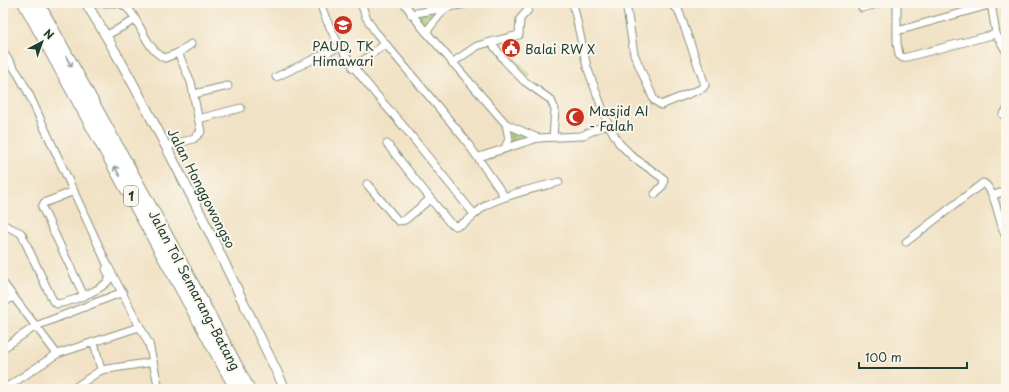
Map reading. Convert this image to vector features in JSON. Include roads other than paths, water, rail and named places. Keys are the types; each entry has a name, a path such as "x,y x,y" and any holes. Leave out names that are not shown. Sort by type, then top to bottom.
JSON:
{"highway":[{"name":"Jalan Tol Semarang–Batang","path":"25,3 237,389"},
{"name":"Jalan Tol Semarang–Batang","path":"37,3 172,246 248,389"}],"street":[{"path":"87,4 117,3 123,5 135,20 155,52 165,58 178,53 191,44"},
{"path":"320,3 339,47 353,68 416,142 474,214"},
{"path":"361,3 366,17 385,44 479,157 505,197"},
{"path":"404,3 411,14 452,63 506,124 538,138"},
{"path":"411,14 472,3"},
{"path":"452,63 477,46 519,35 520,19 528,10 528,3"},
{"path":"573,3 587,67 608,124 619,143 633,157 664,179 663,185 655,194"},
{"path":"626,3 634,54 654,100 660,105 703,88 705,85 678,9 669,3"},
{"path":"862,8 881,3"},
{"path":"897,3 897,43 899,55 905,59 996,34"},
{"path":"897,31 993,3 996,34 1006,51"},
{"name":"Jalan Honggowongso","path":"87,4 107,36 168,146 285,389"},
{"path":"426,32 446,7"},
{"path":"107,36 135,20"},
{"path":"491,42 505,61 524,81 551,100 555,110 553,138"},
{"path":"353,68 385,44"},
{"path":"276,77 339,47"},
{"path":"3,52 18,74 107,264 149,344 159,389"},
{"path":"168,146 197,137 201,132 191,82 178,53"},
{"path":"194,94 228,86"},
{"path":"198,119 241,108"},
{"path":"505,148 509,139 506,124"},
{"path":"479,157 538,138 581,136 608,124"},
{"path":"387,144 430,199 454,226 463,224 488,204 505,197 559,182"},
{"path":"906,242 981,184 985,183 994,195 1006,237"},
{"path":"367,184 398,221 409,217 430,199"},
{"path":"994,195 1006,191"},
{"path":"3,225 21,233 56,304 84,296 107,283 109,276 73,192"},
{"path":"73,192 44,203 42,207 84,296"},
{"path":"3,283 57,354"},
{"path":"3,348 36,326 123,292"},
{"path":"3,303 13,296"},
{"path":"4,389 57,354 139,327"},
{"path":"94,342 101,370"},
{"path":"73,389 101,370 153,362"}],"place":[{"name":"PAUD, TK Himawari","path":"343,25"},
{"name":"Balai RW X","path":"511,48"},
{"name":"Masjid Al - Falah","path":"575,117"}]}
